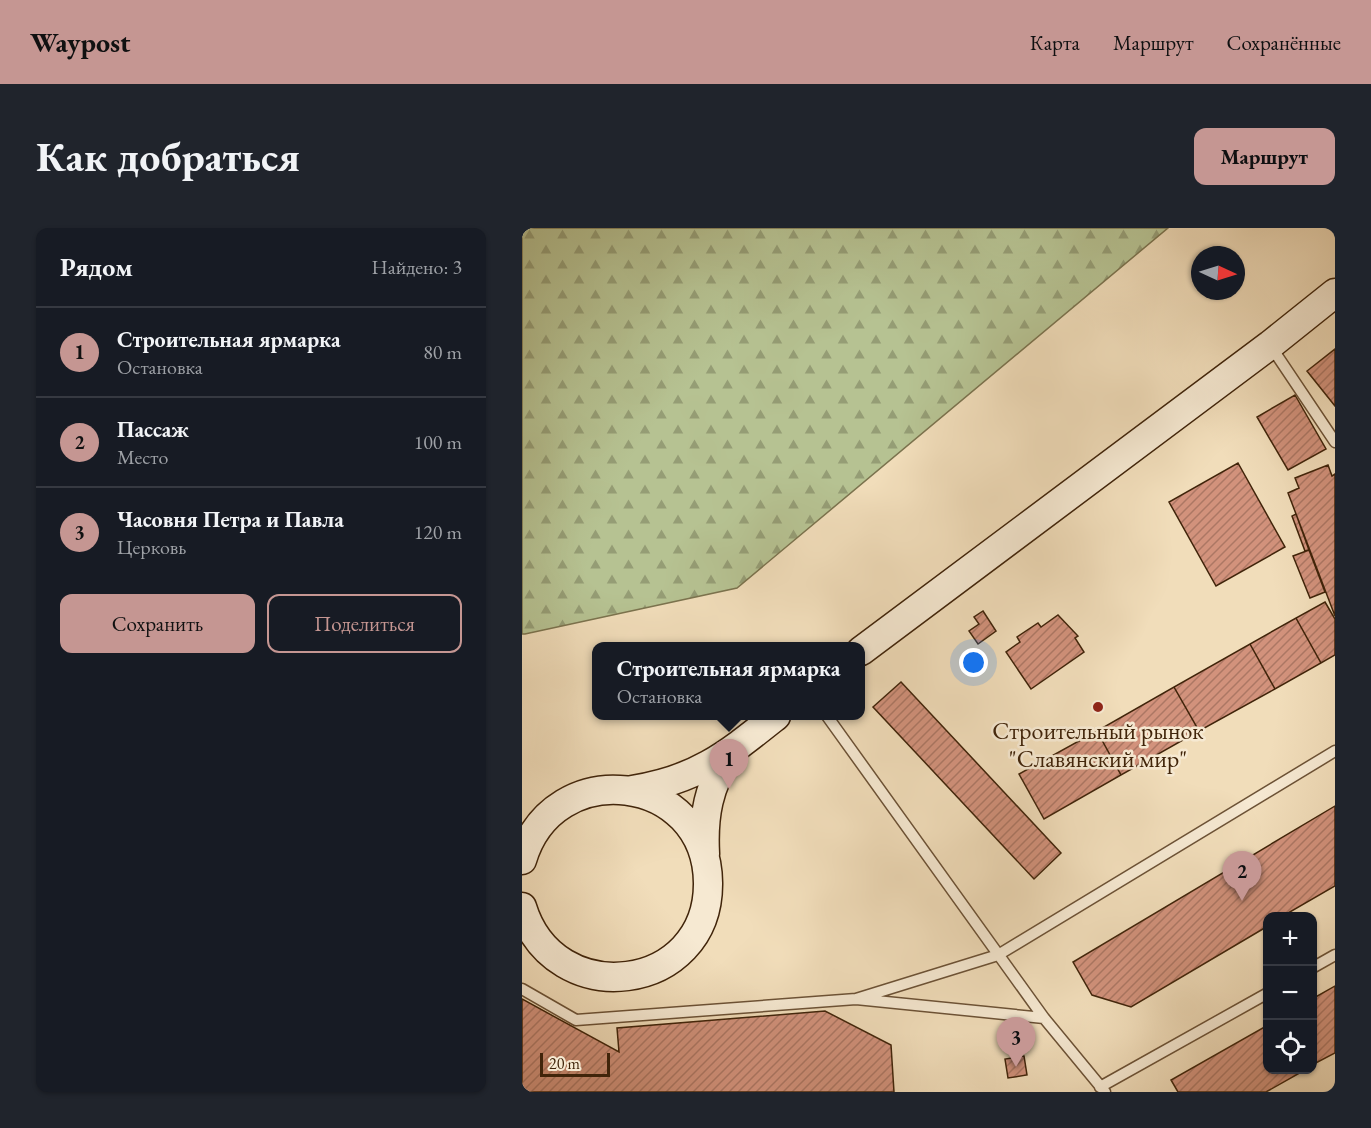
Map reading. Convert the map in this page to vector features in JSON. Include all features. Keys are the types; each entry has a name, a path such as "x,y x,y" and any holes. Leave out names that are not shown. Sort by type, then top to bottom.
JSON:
{"street":[{"path":"865,648 1270,345 1335,292"},
{"path":"522,834 577,796 595,790 632,790 674,782 694,774 731,752 771,720"},
{"path":"522,936 561,962 595,976 632,976 650,971 673,956 692,936 706,902 705,816 709,793 716,773 731,752"},
{"path":"632,790 650,796 680,816 692,831 706,865"},
{"path":"522,860 530,839 546,816"},
{"path":"522,908 535,936 546,951"}],"lane":[{"path":"1270,345 1335,442"},
{"path":"830,720 1044,1018 1102,1089 1263,996"},
{"path":"856,999 998,955 1335,751"},
{"path":"1316,966 1335,955"},
{"path":"522,989 576,1020 856,999 1044,1018"}],"green space":[{"path":"522,228 1168,228 737,588 522,634"}],"building":[{"path":"1335,349 1335,406 1307,371"},
{"path":"1295,395 1326,449 1288,470 1257,417"},
{"path":"1238,463 1285,547 1216,586 1169,502"},
{"path":"1328,465 1332,476 1335,474 1335,616 1288,493 1299,488 1295,478"},
{"path":"1296,514 1309,550 1305,551 1292,516"},
{"path":"1309,550 1325,592 1310,598 1293,556"},
{"path":"1325,602 1335,619 1335,655 1321,663 1296,618"},
{"path":"983,611 996,631 978,644 969,631 979,624 974,617"},
{"path":"1058,615 1078,636 1075,638 1084,652 1031,689 1006,652 1020,642 1017,637 1038,623 1041,627"},
{"path":"1296,618 1321,663 1275,689 1250,644"},
{"path":"1250,644 1275,689 1199,731 1174,687"},
{"path":"901,682 1061,853 1034,879 873,707"},
{"path":"1174,687 1199,731 1121,775 1097,731"},
{"path":"1097,731 1121,775 1044,819 1019,774"},
{"path":"1335,806 1335,886 1290,912 1263,912 1263,929 1131,1007 1092,995 1073,962"},
{"path":"1335,986 1335,1053 1317,1062 1317,1020 1317,996"},
{"path":"522,999 619,1052 617,1028 825,1011 891,1045 894,1092 522,1092"},
{"path":"1263,1028 1263,1074 1298,1074 1266,1092 1178,1092 1171,1080"},
{"path":"1024,1056 1027,1075 1008,1078 1005,1059"}],"place":[{"name":"Строительный рынок \"Славянский мир\"","path":"1098,707"},
{"name":"Строительная ярмарка","path":"729,789"},
{"name":"Пассаж","path":"1242,901"},
{"name":"Часовня Петра и Павла","path":"1016,1067"}]}
